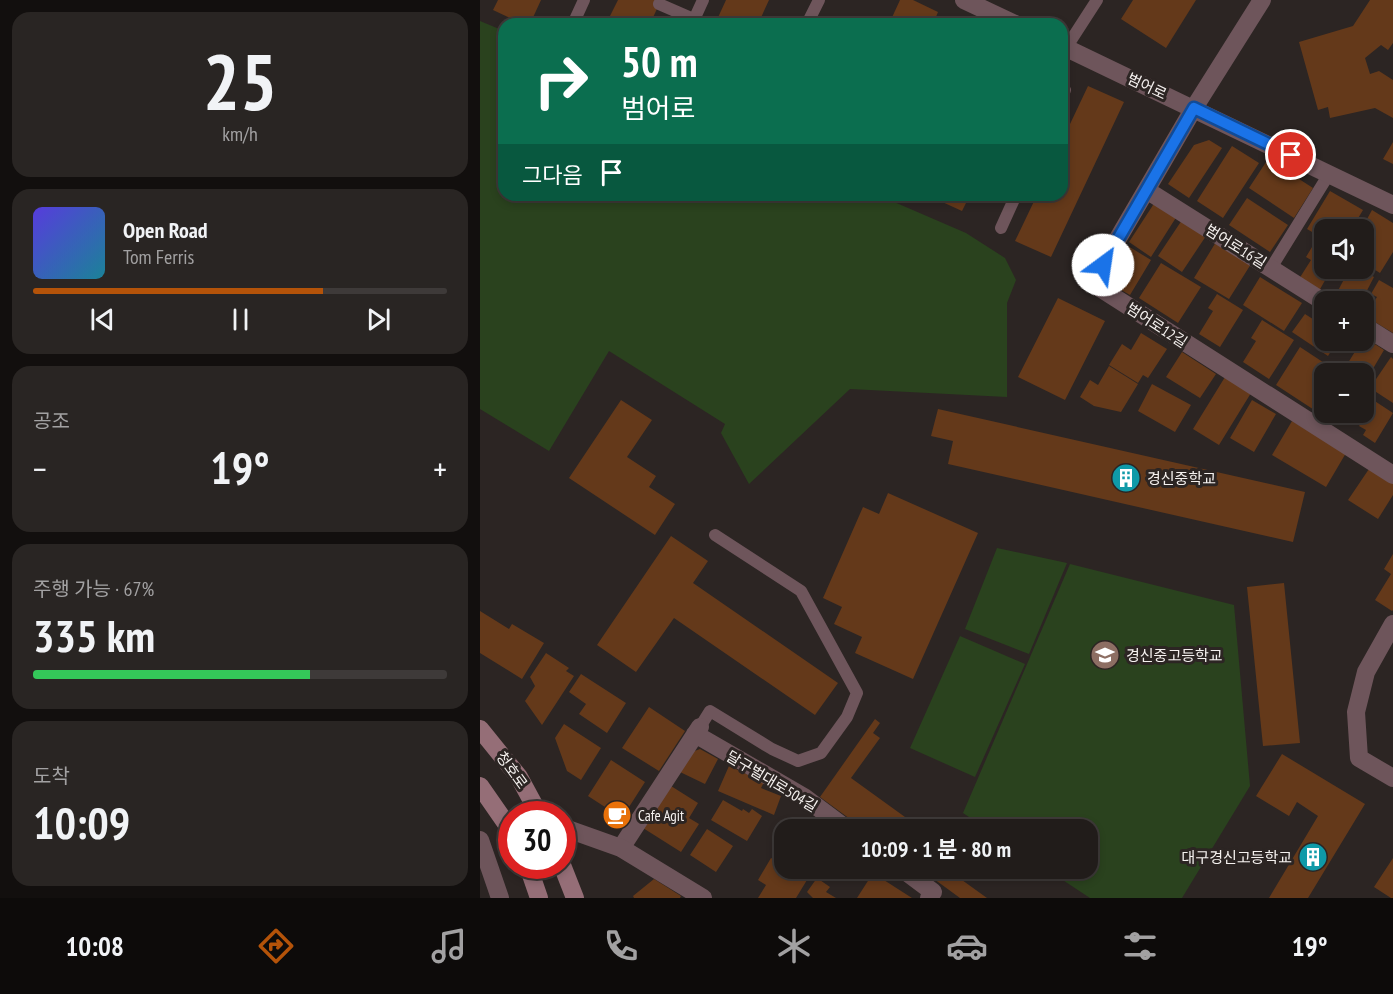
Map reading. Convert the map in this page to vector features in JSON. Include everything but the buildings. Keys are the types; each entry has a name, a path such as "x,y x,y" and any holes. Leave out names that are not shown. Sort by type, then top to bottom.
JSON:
{"main road":[{"name":"청호로","path":"480,729 519,777 532,801"},
{"path":"480,786 498,812"},
{"path":"532,879 539,898"},
{"path":"568,879 575,898"}],"street":[{"path":"964,0 1002,18"},
{"name":"범어로12길","path":"1262,0 1194,108 1148,191 1092,284 1393,475"},
{"name":"범어로","path":"1068,49 1393,205"},
{"name":"범어로16길","path":"1148,191 1314,296"},
{"path":"1374,332 1393,344"},
{"path":"1393,624 1366,672 1356,711 1359,758 1393,778"},
{"path":"621,848 697,731"},
{"name":"달구벌대로504길","path":"697,731 804,797 833,819"},
{"path":"576,832 621,848 703,898"},
{"path":"480,840 500,898"},
{"path":"916,879 933,892 928,898"}],"lane":[{"path":"576,18 584,0"},
{"path":"698,18 703,0"},
{"path":"810,18 819,0"},
{"path":"1068,41 1092,2"},
{"path":"659,4 689,18"},
{"path":"1270,268 1329,174"},
{"path":"1001,228 1013,201"},
{"path":"697,731 710,711 772,749 798,761 821,753 847,717 857,693 801,591 716,534"}],"green space":[{"path":"480,21 498,28 498,201 892,201 966,233 1005,258 1016,280 1007,303 1007,397 850,389 749,484 721,433 725,424 609,351 549,451 480,409"},
{"path":"997,548 1067,563 1029,654 965,629"},
{"path":"1070,564 1234,605 1250,786 1182,898 1090,898 1061,879 1098,879 1098,819 972,819 963,813"},
{"path":"960,636 1025,664 975,777 910,748"}],"place":[{"name":"경신중학교","path":"1126,478"},
{"name":"경신중고등학교","path":"1105,655"},
{"name":"Cafe Agit","path":"617,815"},
{"name":"대구경신고등학교","path":"1313,857"}],"route":[{"path":"1103,265 1148,191 1194,108 1291,155"}]}
